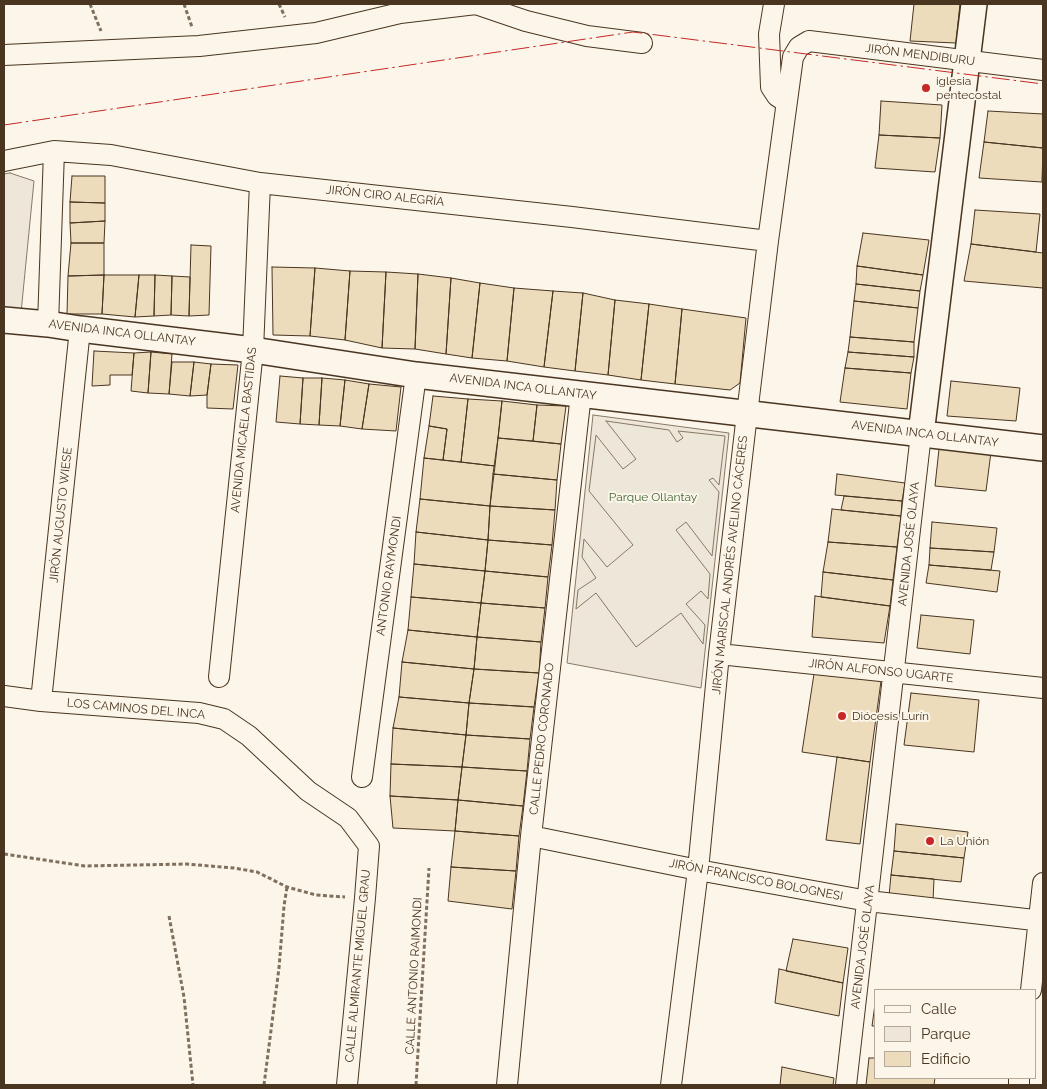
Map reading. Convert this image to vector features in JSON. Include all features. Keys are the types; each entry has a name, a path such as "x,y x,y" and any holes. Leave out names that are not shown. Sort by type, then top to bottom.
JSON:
{"street":[{"path":"4,55 199,46 316,33 400,13 476,4 526,21 586,36 642,43"},
{"path":"774,4 770,34 771,87 776,96 786,102"},
{"name":"AVENIDA JOSÉ OLAYA","path":"846,1085 921,434 974,4"},
{"name":"JIRÓN MENDIBURU","path":"799,47 809,40 1043,70"},
{"name":"JIRÓN MARISCAL ANDRÉS AVELINO CÁCERES","path":"671,1085 698,870 719,654 768,241 793,56 799,47"},
{"path":"48,324 54,151"},
{"name":"JIRÓN CIRO ALEGRÍA","path":"4,161 54,151 111,155 260,183 768,241"},
{"name":"AVENIDA MICAELA BASTIDAS","path":"219,677 253,350 260,183"},
{"name":"AVENIDA INCA OLLANTAY","path":"4,320 253,350 416,375 1043,448"},
{"name":"JIRÓN AUGUSTO WIESE","path":"41,701 80,329"},
{"name":"ANTONIO RAYMONDI","path":"362,776 416,375"},
{"name":"CALLE PEDRO CORONADO","path":"507,1085 531,836 581,394"},
{"name":"JIRÓN ALFONSO UGARTE","path":"719,654 1043,688"},
{"name":"LOS CAMINOS DEL INCA","path":"4,696 41,701 198,713 224,719 249,736 308,791 348,818 369,846"},
{"name":"JIRÓN FRANCISCO BOLOGNESI","path":"531,836 698,870 868,901 1041,921"},
{"name":"CALLE ALMIRANTE MIGUEL GRAU","path":"347,1085 369,846"},
{"path":"1031,989 1041,921 1043,883"}],"path":[{"path":"4,854 85,866 186,864 234,868 256,872 287,887 316,896 365,898"},
{"name":"CALLE ANTONIO RAIMONDI","path":"416,1085 429,868"},
{"path":"264,1085 287,887"},
{"path":"169,916 184,997 193,1085"}],"green space":[{"path":"10,173 34,181 21,313 4,313 4,174"},
{"name":"Parque Ollantay","path":"593,415 729,433 701,688 567,663"}],"shaded area":[{"name":"Parque Ollantay","path":"606,421 669,430 677,442 683,438 678,431 725,436 719,485 713,478 709,480 719,492 712,556 686,522 676,530 710,574 708,599 701,591 686,604 705,625 703,644 681,613 636,647 596,593 576,609 578,590 596,578 582,557 584,539 607,567 633,545 589,491 596,435 623,469 636,459"}],"building":[{"path":"914,4 960,4 956,43 910,41"},
{"path":"881,101 942,105 940,138 879,135"},
{"path":"988,111 1043,114 1043,148 984,142"},
{"path":"879,135 940,138 935,172 875,168"},
{"path":"984,142 1043,148 1042,182 979,178"},
{"path":"72,176 105,176 105,203 70,202"},
{"path":"70,202 105,203 105,221 70,223"},
{"path":"975,210 1040,214 1036,252 971,244"},
{"path":"105,221 104,243 71,243 70,223"},
{"path":"863,233 929,240 923,275 857,266"},
{"path":"71,243 104,243 104,275 68,276"},
{"path":"971,244 1043,253 1043,288 964,281"},
{"path":"191,245 211,246 209,315 189,316"},
{"path":"857,266 923,275 920,291 856,284"},
{"path":"272,267 315,268 310,336 273,335"},
{"path":"315,268 350,271 345,340 310,336"},
{"path":"350,271 386,272 382,348 345,340"},
{"path":"386,272 418,274 415,349 382,348"},
{"path":"418,274 451,278 446,354 415,349"},
{"path":"104,275 139,275 135,317 102,314"},
{"path":"104,275 102,314 67,314 68,276"},
{"path":"139,275 155,275 154,316 135,317"},
{"path":"155,275 172,276 171,315 154,316"},
{"path":"172,276 190,277 189,316 171,315"},
{"path":"451,278 480,283 472,358 446,354"},
{"path":"480,283 514,288 507,361 472,358"},
{"path":"856,284 920,291 918,308 854,301"},
{"path":"514,288 553,291 544,367 507,361"},
{"path":"553,291 583,293 575,371 544,367"},
{"path":"583,293 615,300 608,375 575,371"},
{"path":"615,300 649,304 641,380 608,375"},
{"path":"854,301 918,308 914,342 850,337"},
{"path":"649,304 682,309 675,384 641,380"},
{"path":"682,309 746,318 740,383 730,390 675,384"},
{"path":"850,337 914,342 914,357 848,352"},
{"path":"94,351 134,353 132,375 110,375 110,385 92,386"},
{"path":"151,352 148,393 131,391 134,353"},
{"path":"151,352 172,354 169,394 148,393"},
{"path":"848,352 914,357 911,373 845,368"},
{"path":"172,362 194,362 190,396 169,394"},
{"path":"194,362 211,364 207,395 190,396"},
{"path":"211,364 238,365 233,409 207,408"},
{"path":"845,368 911,373 907,409 840,402"},
{"path":"280,376 303,378 300,424 276,422"},
{"path":"303,378 322,378 319,425 300,424"},
{"path":"322,378 345,380 340,426 319,425"},
{"path":"345,380 369,384 362,429 340,426"},
{"path":"951,381 1020,388 1016,421 947,416"},
{"path":"369,384 401,387 396,431 362,429"},
{"path":"433,396 468,399 461,462 443,460 447,429 429,426"},
{"path":"468,399 502,401 495,466 461,462"},
{"path":"502,401 537,405 533,441 498,438"},
{"path":"537,405 566,406 561,444 533,441"},
{"path":"429,426 447,429 443,460 424,458"},
{"path":"498,438 561,444 557,480 493,474"},
{"path":"939,449 991,452 986,491 935,486"},
{"path":"424,458 495,466 490,506 420,499"},
{"path":"493,474 557,480 555,510 490,506"},
{"path":"837,474 905,483 902,501 835,495"},
{"path":"844,496 902,501 901,516 841,510"},
{"path":"420,499 490,506 488,540 416,532"},
{"path":"490,506 555,510 552,545 488,540"},
{"path":"832,509 901,516 897,547 828,542"},
{"path":"932,522 997,528 994,552 930,548"},
{"path":"416,532 488,540 485,571 414,564"},
{"path":"488,540 552,545 548,577 485,571"},
{"path":"828,542 897,547 893,580 823,572"},
{"path":"930,548 994,552 991,570 929,565"},
{"path":"414,564 485,571 481,603 411,597"},
{"path":"929,565 1000,571 997,592 926,583"},
{"path":"485,571 548,577 545,608 481,603"},
{"path":"823,572 893,580 890,606 821,597"},
{"path":"815,596 890,606 884,643 812,637"},
{"path":"411,597 481,603 477,637 408,630"},
{"path":"481,603 545,608 541,642 477,637"},
{"path":"921,615 974,620 970,654 917,648"},
{"path":"408,630 477,637 474,669 402,662"},
{"path":"477,637 541,642 539,673 474,669"},
{"path":"402,662 474,669 469,703 399,697"},
{"path":"474,669 539,673 534,707 469,703"},
{"name":"Diócesis Lurín","path":"814,674 881,681 870,762 802,752"},
{"path":"911,693 979,700 974,752 904,745"},
{"path":"399,697 469,703 466,735 393,728"},
{"path":"469,703 534,707 530,739 466,735"},
{"path":"393,728 466,735 462,767 391,764"},
{"path":"466,735 530,739 527,771 462,767"},
{"path":"837,757 870,762 860,844 826,840"},
{"path":"391,764 462,767 458,800 390,796"},
{"path":"462,767 527,771 523,806 458,800"},
{"path":"390,796 458,800 455,831 393,828"},
{"path":"458,800 523,806 519,836 455,831"},
{"name":"La Unión","path":"896,824 968,832 964,858 894,851"},
{"path":"455,831 519,836 516,871 451,867"},
{"path":"894,851 964,858 961,882 891,875"},
{"path":"451,867 516,871 512,909 448,901"},
{"path":"891,875 934,879 933,901 889,896"},
{"path":"793,939 848,948 843,983 786,971"},
{"path":"779,969 843,983 839,1016 775,1003"},
{"path":"869,1058 874,1058 874,1079 935,1079 934,1085 866,1085"},
{"path":"782,1067 834,1078 833,1085 780,1085"}],"power":[{"path":"4,125 633,32 1043,84"}],"place":[{"name":"iglesia pentecostal","path":"926,88"},
{"name":"Diócesis Lurín","path":"842,716"},
{"name":"La Unión","path":"930,841"}]}
